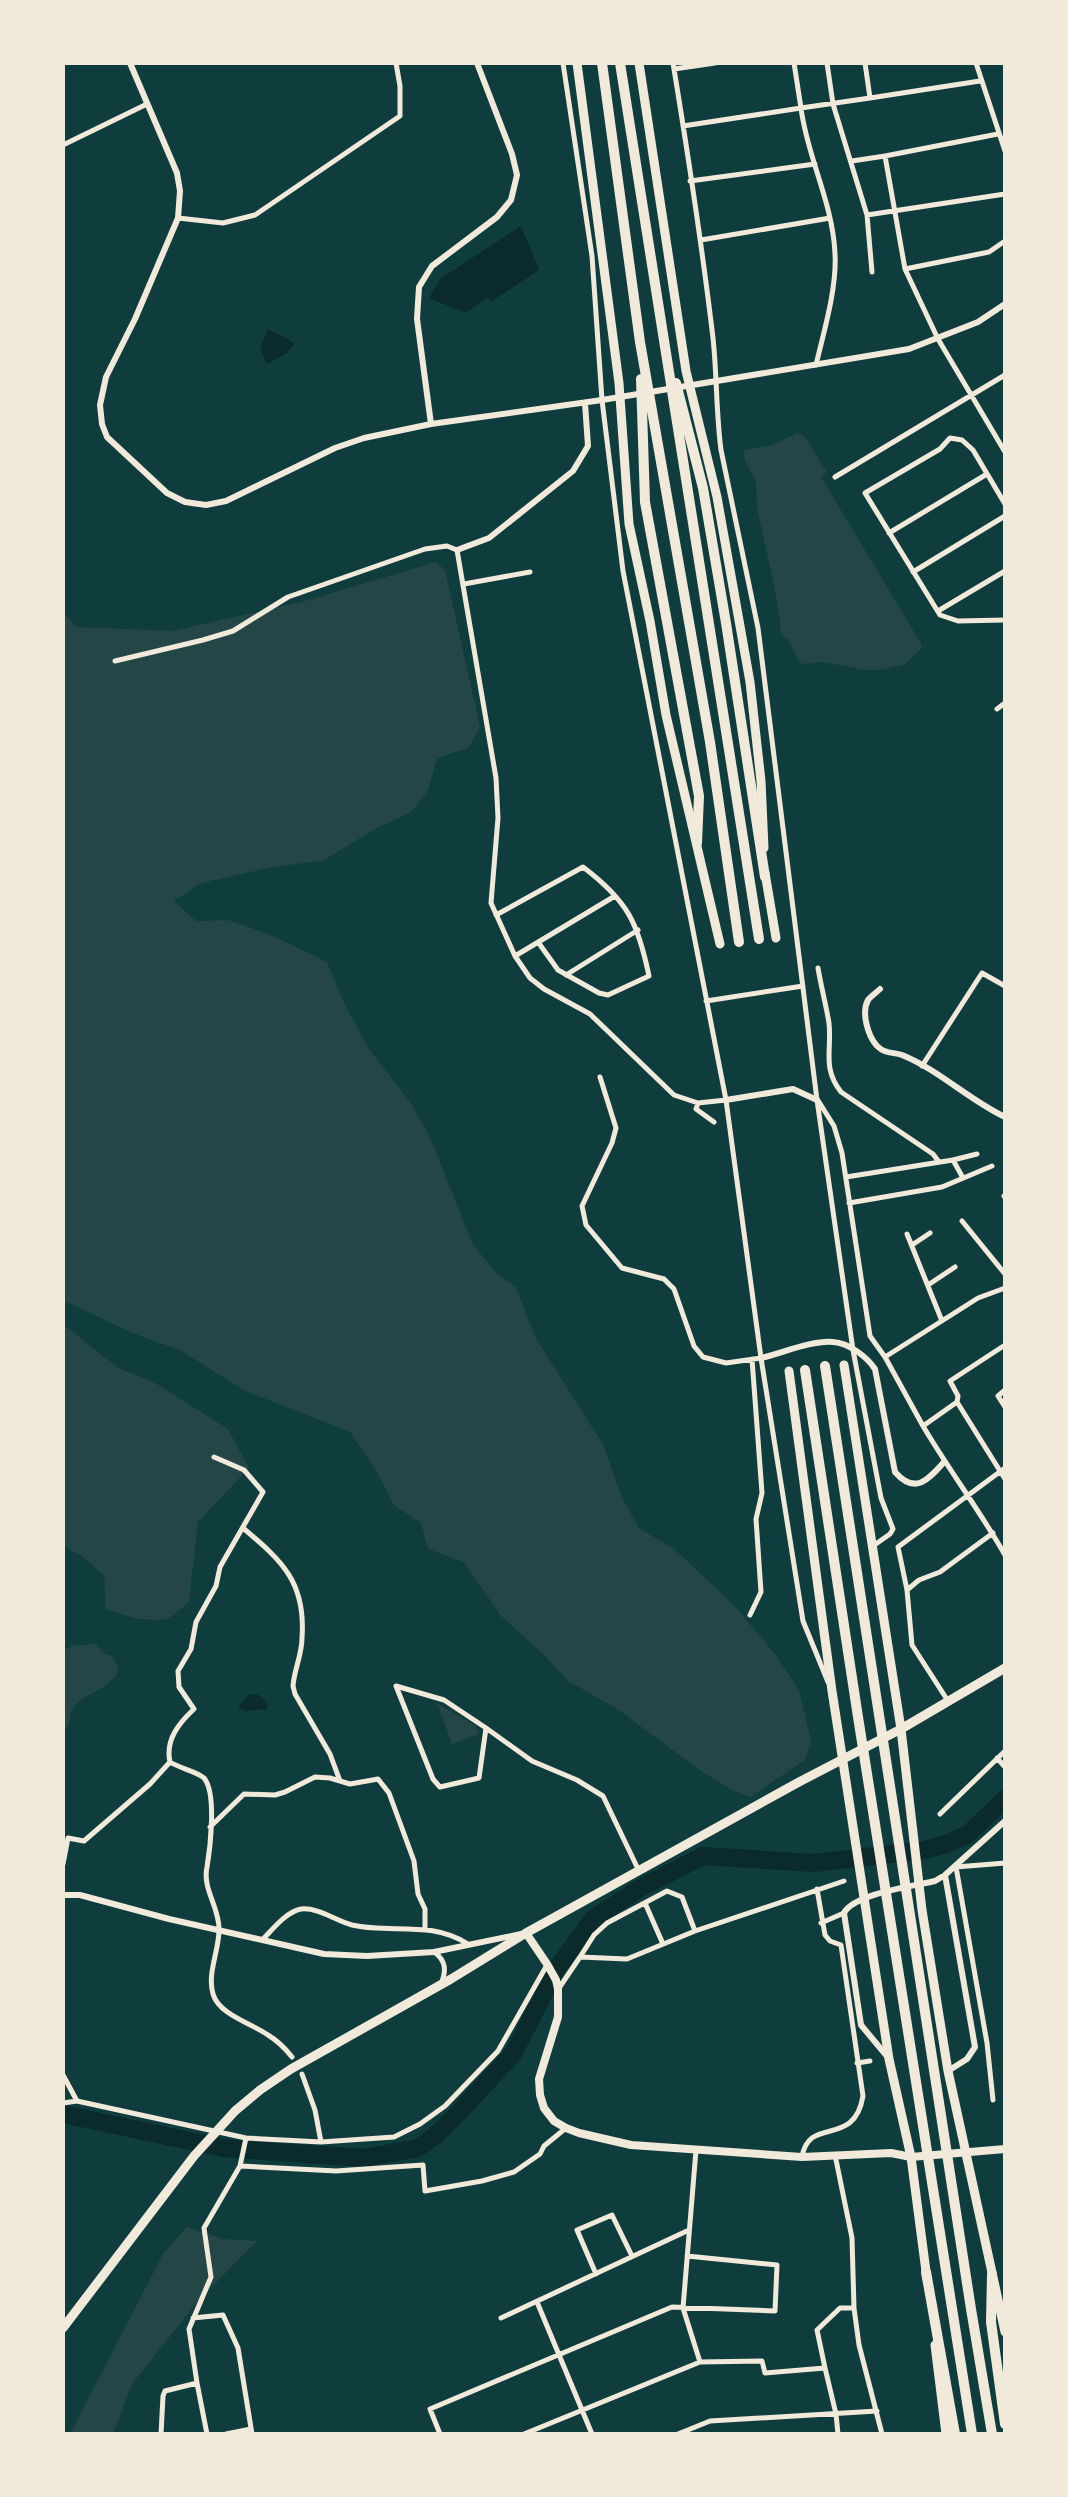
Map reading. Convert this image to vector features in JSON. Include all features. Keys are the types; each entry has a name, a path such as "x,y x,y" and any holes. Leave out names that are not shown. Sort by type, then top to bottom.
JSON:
{"highway":[{"path":"577,63 619,383 629,524 650,621 666,715 720,944"},
{"path":"602,63 640,342 710,742 739,942"},
{"path":"620,63 760,939"},
{"path":"639,63 686,371 717,497 750,682 761,781 765,877"},
{"path":"660,322 703,488 776,938"},
{"path":"640,342 645,502 699,796 697,843"},
{"path":"844,1365 901,1729 922,1910 948,2071 1005,2332"},
{"path":"825,1366 992,2434"},
{"path":"805,1370 972,2434"},
{"path":"789,1371 832,1691 889,2059 911,2157 946,2434"},
{"path":"63,2328 194,2155 212,2134 260,2090 291,2069 526,1933 901,1729 1005,1668"},
{"path":"926,2272 956,2434"},
{"path":"992,2274 991,2322 1005,2424"}],"main road":[{"path":"526,1933 547,1964 558,1989 558,2017 539,2079 540,2095 544,2108 554,2121 579,2133 631,2145 802,2157 891,2152 911,2157 1005,2149"}],"street":[{"path":"130,63 177,173 180,191 178,218 135,319 106,377 100,405 102,424 107,437 167,493 185,502 206,505 226,501 335,448 364,438 431,424 585,403 909,349 978,322 1005,304"},
{"path":"178,218 223,223 255,215 400,116 400,86 396,63"},
{"path":"431,424 417,319 419,287 432,266 497,217 511,200 517,176 512,154 477,63"},
{"path":"563,63 592,256 602,400 623,571 726,1100 761,1358 803,1621 832,1691"},
{"path":"715,63 673,66 701,240 717,381 720,450 758,628 817,1100 853,1350 881,1498 893,1529 873,1546"},
{"path":"794,63 804,135 830,218 835,255 832,289 816,365"},
{"path":"827,63 833,104 867,215 872,272"},
{"path":"865,63 870,98"},
{"path":"976,63 1005,151"},
{"path":"682,125 980,81"},
{"path":"63,145 147,104"},
{"path":"852,161 998,134"},
{"path":"885,156 905,269 938,339 971,396 1003,443 1005,452"},
{"path":"690,181 815,164"},
{"path":"867,215 1005,194"},
{"path":"701,240 830,218"},
{"path":"905,269 989,252 1005,241"},
{"path":"835,477 1005,375"},
{"path":"115,661 233,631 288,597 425,549 447,546 457,550 489,538 573,471 588,446 585,403"},
{"path":"1005,504 973,450 962,440 950,438 940,449 865,494 940,615 958,621 1005,620"},
{"path":"889,533 987,474"},
{"path":"913,572 1005,516"},
{"path":"457,550 496,778 498,828 491,903 515,956 530,978 544,989 590,1014 674,1095 698,1103 793,1089 817,1100 834,1126 842,1153 870,1336 886,1357 944,1462 1003,1546 1005,1555"},
{"path":"938,611 1005,571"},
{"path":"464,584 530,572"},
{"path":"997,709 1005,703"},
{"path":"496,915 583,867 607,885 638,930 649,976 608,995 599,993 558,970 538,942"},
{"path":"515,956 615,896"},
{"path":"566,975 638,930"},
{"path":"818,968 829,1024 829,1068 832,1081 841,1092 933,1154 939,1163"},
{"path":"922,1066 982,973 1005,986"},
{"path":"706,1001 803,986"},
{"path":"880,989 867,1001 868,1032 875,1044 884,1052 900,1054 922,1066 986,1108 1005,1117"},
{"path":"600,1077 616,1128 612,1143 582,1206 586,1225 622,1268 664,1279 674,1289 694,1346 703,1357 726,1363 835,1342 853,1350 869,1360 874,1369 895,1472 903,1481 919,1484 929,1478 944,1462"},
{"path":"698,1103 696,1109 714,1122"},
{"path":"846,1177 939,1163 977,1154"},
{"path":"953,1160 963,1178"},
{"path":"849,1203 942,1187 992,1166"},
{"path":"962,1221 1005,1274"},
{"path":"912,1245 930,1233"},
{"path":"907,1234 942,1321"},
{"path":"928,1285 955,1267"},
{"path":"886,1357 978,1298 1005,1288"},
{"path":"1005,1345 950,1381 958,1396 957,1402 1003,1470 1005,1479"},
{"path":"750,1615 761,1592 756,1519 762,1493 752,1359"},
{"path":"1005,1390 998,1396 1005,1407"},
{"path":"923,1426 957,1402"},
{"path":"214,1457 244,1470 263,1492 220,1567 216,1586 196,1622 191,1649 178,1671 179,1687 194,1709 177,1728 168,1752 170,1762 205,1779 211,1801 206,1886 216,1908 219,1931 212,1968 213,1995 227,2011 265,2032 280,2043 292,2057"},
{"path":"948,1701 912,1645 907,1590 898,1547 1003,1470"},
{"path":"243,1528 276,1556 294,1586 303,1638 293,1686 333,1761 340,1780"},
{"path":"907,1590 919,1580 940,1572 993,1533"},
{"path":"486,1728 479,1778 440,1787 433,1779 396,1686 444,1700 486,1728 532,1761 577,1780 603,1796 639,1871"},
{"path":"940,1814 1005,1751"},
{"path":"997,1758 1005,1768"},
{"path":"63,1864 68,1838 83,1840 150,1784 170,1762"},
{"path":"210,1827 244,1794 275,1795 315,1777 350,1784 378,1779 386,1788 414,1861 418,1894 425,1909 425,1929"},
{"path":"821,1923 844,1913 858,1900 935,1881 956,1867 1005,1821"},
{"path":"956,1867 1005,1863"},
{"path":"956,1867 987,2043 993,2099"},
{"path":"945,1875 975,2047 967,2059 948,2071"},
{"path":"580,1957 627,1959 695,1931 844,1881"},
{"path":"802,2157 807,2140 815,2135 842,2129 856,2118 863,2096 841,1945 825,1936 817,1889"},
{"path":"558,1989 593,1935 607,1923 667,1891 681,1897 695,1931"},
{"path":"63,1895 80,1895 324,1955 367,1956 434,1952 526,1933"},
{"path":"645,1903 663,1944"},
{"path":"263,1939 284,1918 303,1909 317,1911 350,1924 443,1932 468,1944"},
{"path":"844,1913 861,2025 889,2059"},
{"path":"434,1952 445,1969 441,1984"},
{"path":"63,2103 77,2101 212,2134 246,2138 321,2142 394,2137 420,2124 445,2106 498,2051 547,1964"},
{"path":"857,2063 870,2061"},
{"path":"302,2074 315,2110 321,2142"},
{"path":"63,2075 77,2101"},
{"path":"240,2166 336,2171 423,2165 425,2192 514,2172 540,2154 544,2146 566,2127"},
{"path":"207,2434 189,2329 211,2277 204,2228 240,2166 246,2138"},
{"path":"696,2150 683,2308 700,2362"},
{"path":"835,2155 852,2238 854,2308 864,2370 882,2434"},
{"path":"596,2274 577,2230 612,2215 632,2256"},
{"path":"501,2318 689,2230"},
{"path":"440,2434 430,2409 672,2308 775,2311 777,2265 687,2256"},
{"path":"537,2302 592,2434"},
{"path":"838,2434 817,2330 841,2308 854,2308"},
{"path":"193,2318 223,2315 238,2348 251,2431 226,2434"},
{"path":"524,2434 700,2362 762,2361 765,2373 825,2368"},
{"path":"161,2434 165,2391 197,2383"},
{"path":"678,2434 693,2431 710,2421 877,2411"}],"shaded area":[{"path":"521,226 539,270 492,301 487,297 466,313 429,298 440,279"},
{"path":"268,329 295,343 287,353 267,364 260,349"},
{"path":"797,433 804,436 827,472 821,477 922,645 904,665 865,670 823,662 800,664 788,639 781,634 775,588 758,512 756,484 746,463 744,450 773,445"},
{"path":"436,562 445,570 480,727 468,748 437,758 428,791 411,812 375,829 324,860 269,868 201,883 174,901 196,921 228,920 271,935 327,962 345,1005 369,1049 410,1102 429,1135 472,1243 495,1272 516,1287 535,1337 604,1446 621,1496 639,1528 674,1549 733,1604 775,1654 799,1690 811,1741 805,1760 750,1797 734,1791 698,1769 616,1708 568,1681 501,1616 464,1562 428,1549 421,1523 394,1505 377,1472 350,1432 245,1391 180,1350 132,1333 65,1301 63,1305 63,613 77,627 172,631 305,601"},
{"path":"63,1324 118,1368 157,1384 228,1429 249,1468 198,1522 189,1602 168,1619 137,1619 106,1609 104,1575 83,1557 63,1545"},
{"path":"95,1644 105,1654 112,1656 119,1669 109,1683 77,1703 71,1712 68,1727 63,1727 63,1650"},
{"path":"249,1694 259,1695 267,1703 267,1709 245,1711 238,1707"},
{"path":"437,1703 476,1726 479,1734 452,1744"},
{"path":"187,2227 223,2239 257,2241 198,2301 132,2384 113,2434 70,2434 163,2254"}],"waterway":[{"path":"63,2114 223,2148 364,2158 418,2148 435,2136 513,2054 557,1968 593,1919 640,1888 703,1856 814,1863 925,1850 968,1834 1005,1799"}]}
